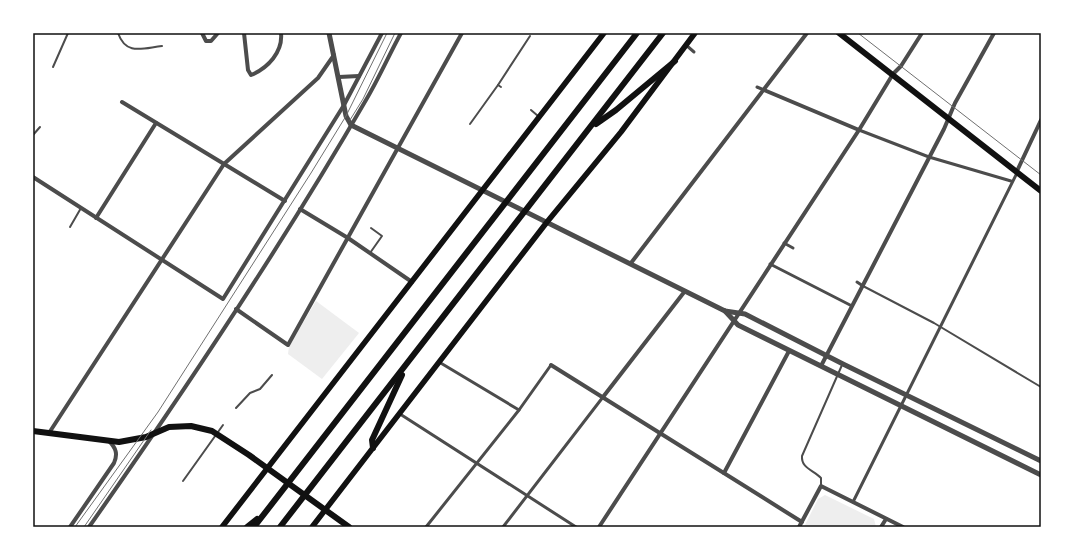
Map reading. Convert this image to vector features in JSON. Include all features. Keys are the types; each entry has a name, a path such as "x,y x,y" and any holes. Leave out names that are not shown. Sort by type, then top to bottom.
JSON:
{"main road":[{"path":"222,527 268,470 604,33"},
{"path":"254,527 637,33"},
{"path":"280,527 663,33"},
{"path":"312,527 547,222 621,132 695,33"},
{"path":"839,33 1041,190"},
{"path":"591,127 616,110 675,61"},
{"path":"373,448 372,440 406,364"},
{"path":"33,431 120,442 142,438 169,428 191,426 212,431 348,527"},
{"path":"248,527 266,512"}],"street":[{"path":"202,33 206,41 211,41 218,33"},
{"path":"244,33 248,70 251,75 266,66 278,53 282,45 281,33"},
{"path":"329,33 346,116 351,125 725,311 745,314 842,364 907,394 1041,461"},
{"path":"33,177 223,299 344,105 382,33"},
{"path":"88,527 154,434 300,209 367,99 401,33"},
{"path":"236,309 288,345 462,33"},
{"path":"631,263 807,33"},
{"path":"599,527 859,130 893,74 901,66 922,33"},
{"path":"821,366 949,118 955,103 994,33"},
{"path":"686,45 694,52"},
{"path":"49,433 163,261 224,164 318,78 334,55"},
{"path":"339,77 360,76"},
{"path":"757,87 859,130 929,157 1011,181"},
{"path":"122,102 285,201"},
{"path":"853,502 1041,120"},
{"path":"96,218 156,123"},
{"path":"300,209 348,238 412,282"},
{"path":"784,243 793,248"},
{"path":"770,264 852,306"},
{"path":"857,282 863,286"},
{"path":"503,527 685,291"},
{"path":"725,311 738,325 789,352 901,405 1041,475"},
{"path":"724,473 789,352"},
{"path":"439,362 519,410"},
{"path":"426,527 519,410 551,365 802,522"},
{"path":"400,414 576,527"},
{"path":"70,527 114,464 117,456 115,448 109,440"},
{"path":"799,527 821,486 903,527"},
{"path":"881,527 886,519"}],"lane":[{"path":"53,67 68,33"},
{"path":"118,33 123,44 132,49 162,46"},
{"path":"470,124 530,36"},
{"path":"531,110 539,117"},
{"path":"33,135 40,127"},
{"path":"70,227 81,208"},
{"path":"370,253 382,236 371,228"},
{"path":"863,286 940,327 1041,387"},
{"path":"821,486 820,478 805,467 802,462 802,456 842,364"},
{"path":"236,408 250,393 260,389 272,375"},
{"path":"183,481 223,425"}],"shaded area":[{"path":"316,301 359,333 322,379 288,354 289,346"},
{"path":"825,495 874,519 876,527 804,527 818,499"}],"tram line":[{"path":"75,527 158,412 311,173 346,116 387,33"},
{"path":"350,120 363,99 395,33"},
{"path":"858,33 1041,175"},
{"path":"84,527 151,430"}]}
